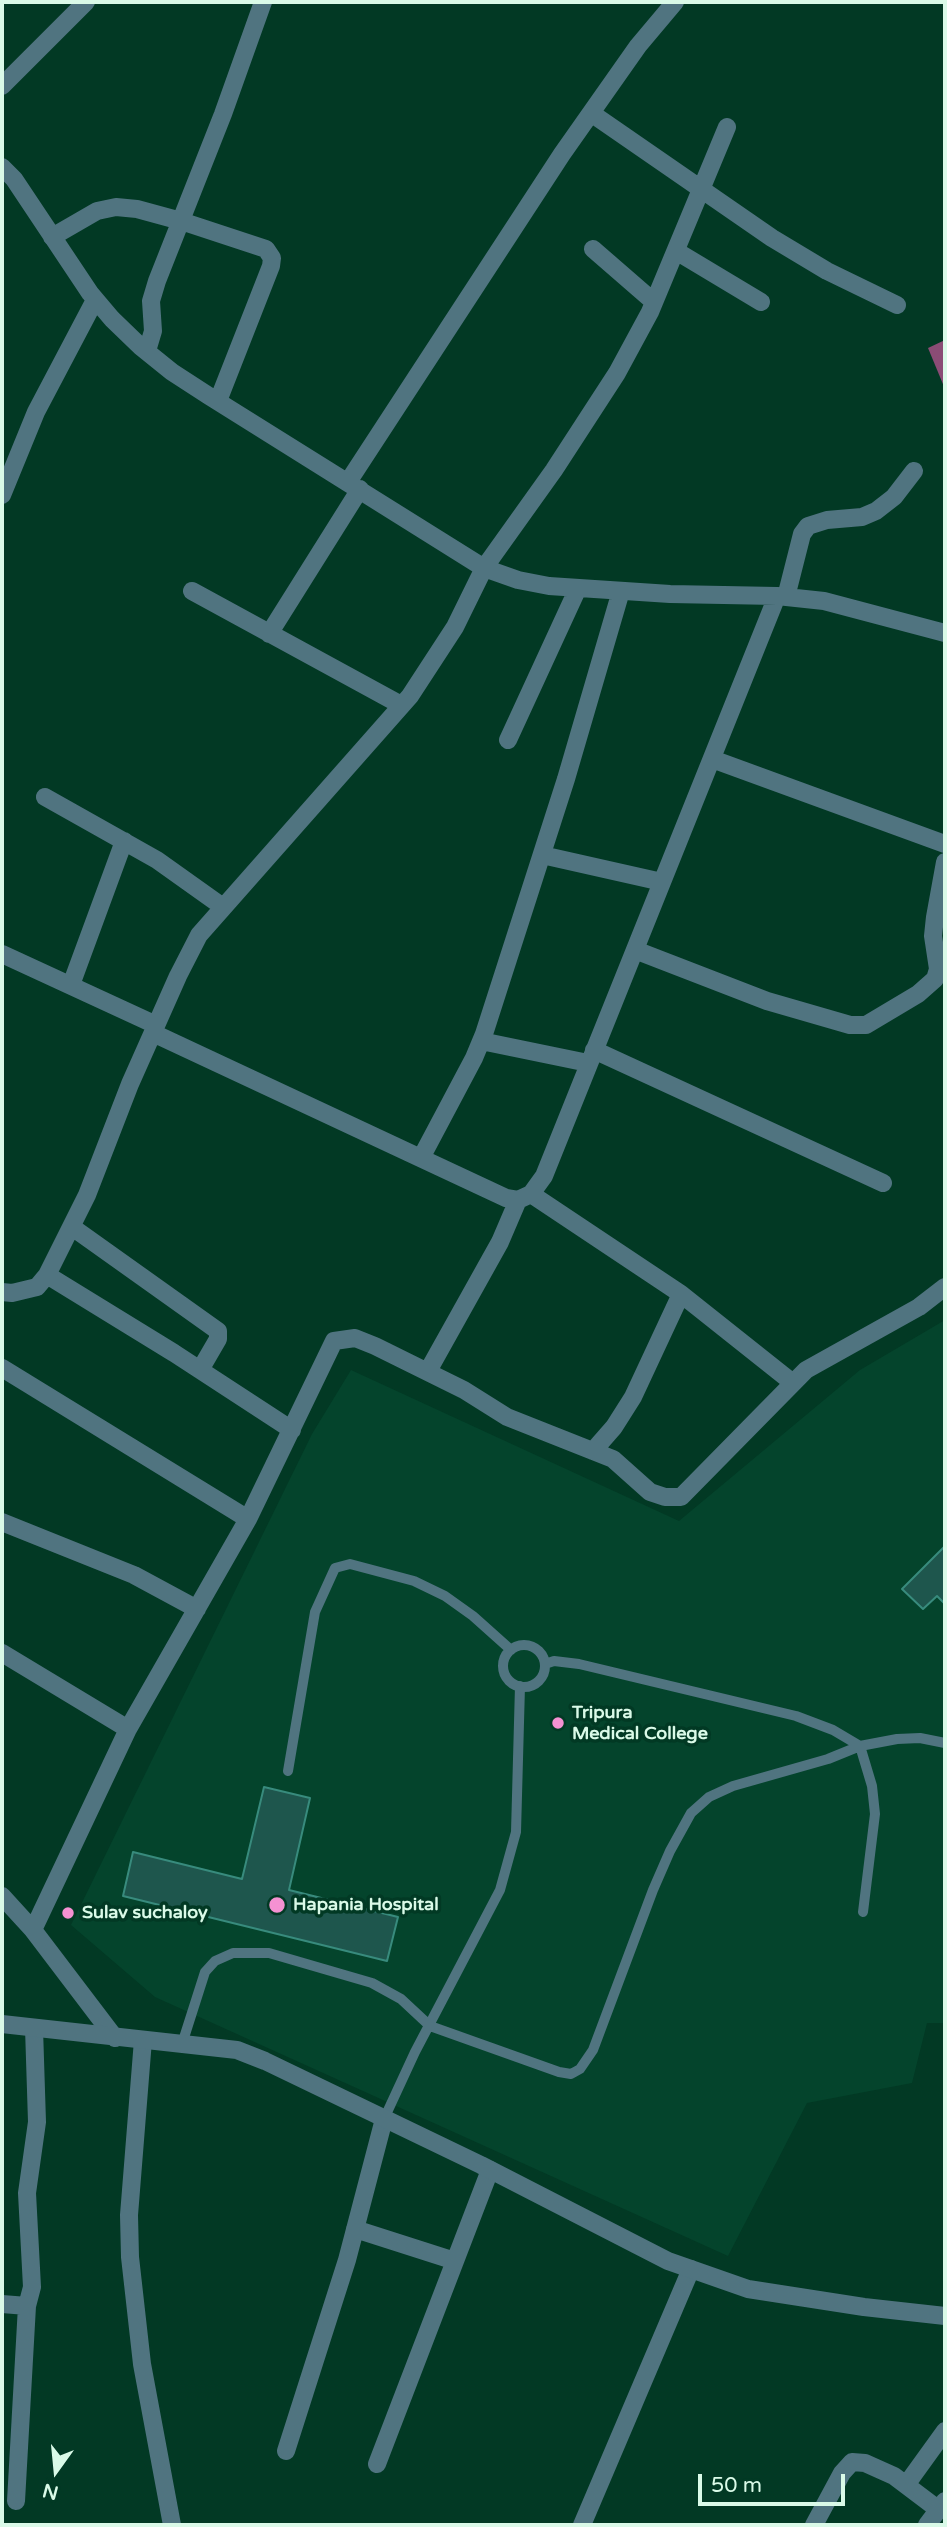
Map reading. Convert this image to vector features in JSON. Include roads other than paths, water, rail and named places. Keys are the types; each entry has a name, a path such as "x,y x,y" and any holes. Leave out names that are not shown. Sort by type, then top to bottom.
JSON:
{"street":[{"path":"2,86 86,2"},
{"path":"146,351 153,331 154,291 263,2"},
{"path":"268,634 354,485 591,113 638,46 675,2"},
{"path":"591,113 772,238 816,265 897,305"},
{"path":"2,1292 12,1293 37,1287 47,1275 88,1195 130,1084 191,949 204,928 410,696 455,627 484,568 554,470 617,373 654,302 727,127"},
{"path":"2,167 96,300 146,351 172,372 484,568 517,580 578,588 824,601 945,633"},
{"path":"52,237 97,211 116,207 137,209 181,220 266,249 272,258 253,315 218,401"},
{"path":"593,249 654,302"},
{"path":"676,251 761,302"},
{"path":"2,495 36,412 96,300"},
{"path":"428,1371 524,1197 544,1175 712,759 781,597 802,534 808,526 827,520 862,517 876,511 894,497 914,471"},
{"path":"508,740 578,588"},
{"path":"421,1158 481,1041 542,855 621,591"},
{"path":"192,592 401,705"},
{"path":"712,759 945,844"},
{"path":"45,797 157,860 223,907"},
{"path":"71,985 124,841"},
{"path":"542,855 662,882"},
{"path":"635,950 766,1001 850,1024 866,1025 918,994 935,979 938,969 933,936 945,862"},
{"path":"2,954 71,985 155,1029 506,1198 524,1197 681,1294 793,1383"},
{"path":"481,1041 591,1056 883,1183"},
{"path":"72,1227 218,1331 218,1339 200,1370"},
{"path":"47,1275 292,1430"},
{"path":"33,1930 128,1729 248,1519 334,1341 355,1338 428,1371 507,1417 613,1459 650,1492 665,1497 681,1497 806,1370 919,1307 945,1287"},
{"path":"593,1451 614,1427 633,1397 681,1294"},
{"path":"2,1368 248,1519"},
{"path":"2,1522 134,1575 197,1609"},
{"path":"2,1653 128,1729"},
{"path":"2,1896 33,1930 115,2038"},
{"path":"2,2024 237,2050 265,2060 489,2170 652,2254 691,2269 748,2289 945,2316"},
{"path":"16,2501 27,2306 32,2287 27,2193 37,2122 34,2028"},
{"path":"143,2040 129,2215 130,2257 142,2364 173,2525"},
{"path":"286,2451 355,2229 384,2119"},
{"path":"377,2464 489,2170"},
{"path":"355,2229 455,2261"},
{"path":"582,2525 691,2269"},
{"path":"2,2304 27,2306"},
{"path":"906,2485 945,2431"},
{"path":"814,2525 842,2473 852,2462 864,2463 894,2476 942,2505 927,2525"}],"lane":[{"path":"288,1772 314,1612 335,1567 350,1564 414,1581 464,1609 511,1650"},
{"path":"517,1646 530,1646 540,1652 545,1664 544,1673 538,1681 530,1686 520,1686 508,1679 503,1667 506,1654 511,1650 517,1646"},
{"path":"545,1664 554,1661 579,1664 796,1716 833,1730 860,1746 872,1786 875,1814 863,1912"},
{"path":"384,2119 415,2052 500,1890 516,1832 520,1686"},
{"path":"182,2044 205,1972 215,1961 233,1953 269,1953 372,1983 401,1999 430,2026 571,2074 580,2069 593,2050 657,1880 691,1813 709,1797 733,1786 828,1759 860,1746 920,1738 945,1742"}],"place":[{"name":"Tripura Medical College","path":"558,1723"},
{"name":"Hapania Hospital","path":"277,1905"},
{"name":"Sulav suchaloy","path":"68,1913"}]}
